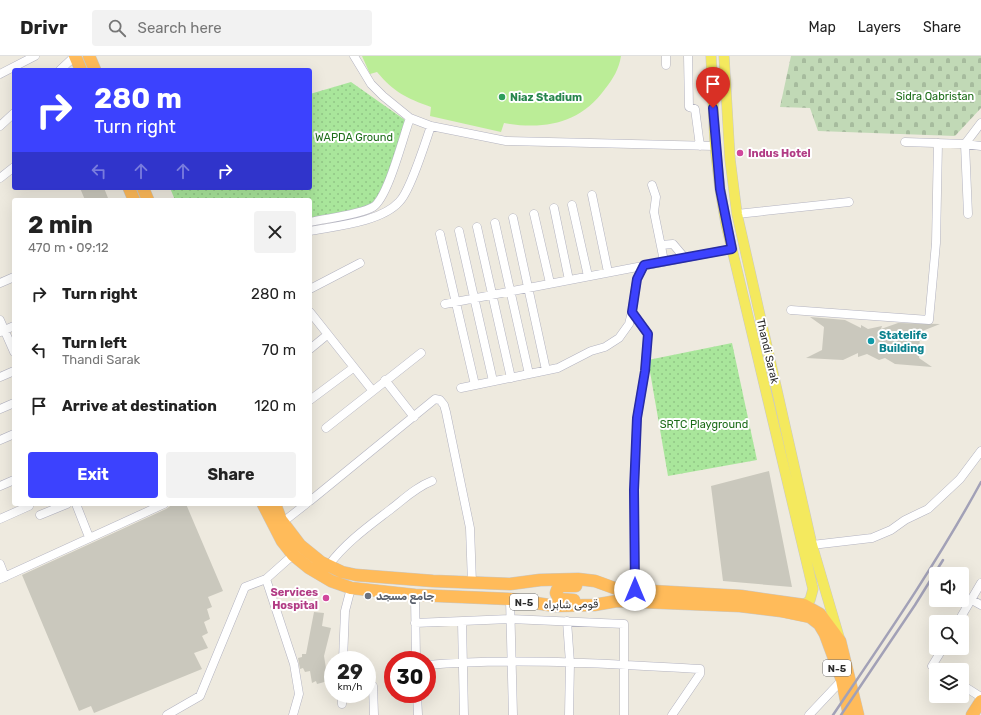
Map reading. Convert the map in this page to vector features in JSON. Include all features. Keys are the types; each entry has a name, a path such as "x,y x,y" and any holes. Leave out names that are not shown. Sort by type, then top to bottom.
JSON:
{"highway":[{"path":"75,56 80,68"},
{"path":"89,56 94,68"},
{"name":"قومی شاہراہ","path":"264,506 282,541 293,555 309,568 331,581 351,588 415,595 510,599 555,606 594,605 617,601 740,606 781,611 810,617 819,624 825,634 842,680 849,715"},
{"name":"قومی شاہراہ","path":"276,506 283,522 300,545 333,567 356,575 472,583 510,584 560,578 595,581 617,588 635,590 741,596 804,605 820,614 840,641 858,715"},
{"path":"331,581 333,567"},
{"path":"617,588 567,586 557,590 556,593 560,599 567,600 617,601"},
{"path":"972,715 981,701"}],"main road":[{"name":"Thandi Sarak","path":"711,56 715,146 720,189 732,249 813,589 810,600 804,605"},
{"name":"Thandi Sarak","path":"724,56 730,159 737,214 812,545 840,641"}],"street":[{"path":"0,74 35,56"},
{"path":"62,68 75,56"},
{"path":"354,56 371,84 387,100 410,118 431,126 506,141 715,146"},
{"path":"666,56 666,65"},
{"path":"688,56 689,107 695,108 700,146"},
{"path":"0,126 12,114"},
{"path":"312,222 366,209 378,202 388,184 410,118"},
{"path":"968,214 965,144 981,123"},
{"path":"312,231 379,215 400,202 408,188 431,126"},
{"path":"905,142 981,146"},
{"path":"791,310 930,320 936,243 938,143"},
{"path":"0,178 12,169"},
{"path":"652,185 656,198 654,212 664,261"},
{"path":"592,195 608,272"},
{"path":"737,214 849,202"},
{"path":"572,205 588,276"},
{"path":"554,208 569,280"},
{"path":"534,214 550,283"},
{"path":"513,218 546,370"},
{"path":"495,223 529,374"},
{"path":"477,227 511,378"},
{"path":"459,231 493,381"},
{"path":"440,234 475,385"},
{"path":"661,245 673,244 684,257"},
{"path":"445,304 732,249"},
{"path":"312,288 360,262"},
{"path":"461,388 558,368 591,351 605,347 619,338 629,324 637,279 644,265"},
{"path":"0,283 12,278"},
{"path":"632,312 648,334 645,371 637,418 634,490 635,590"},
{"path":"312,315 372,390"},
{"path":"0,320 2,331 12,348"},
{"path":"2,331 12,327"},
{"path":"312,347 327,335"},
{"path":"326,428 421,352"},
{"path":"312,399 353,368"},
{"path":"0,377 12,372"},
{"path":"385,380 414,417"},
{"path":"312,499 435,399 440,400 444,405 455,448 470,522 472,583"},
{"path":"0,409 12,404"},
{"path":"0,440 12,435"},
{"path":"812,545 872,538 891,530 905,520 928,510 960,479 981,451"},
{"path":"0,486 12,481"},
{"path":"333,567 337,554 418,488 432,481"},
{"path":"0,519 30,506"},
{"path":"40,515 62,506"},
{"path":"77,506 89,537"},
{"path":"0,564 3,578 89,537 159,506"},
{"path":"283,522 303,506"},
{"path":"167,715 200,696 245,587 266,578 293,555"},
{"path":"266,578 294,664 299,694 293,715"},
{"path":"962,615 981,583"},
{"path":"343,651 345,611 351,588"},
{"path":"415,595 416,651"},
{"path":"510,599 512,715"},
{"path":"972,600 981,605"},
{"path":"415,623 510,619 624,624 622,665 624,715"},
{"path":"462,622 464,715"},
{"path":"567,622 570,663 569,715"},
{"path":"436,664 462,661 570,663 700,670 700,674 672,715"},
{"path":"809,715 842,680"},
{"path":"969,689 981,697"},
{"path":"374,703 374,715"},
{"path":"417,703 418,715"}],"green space":[{"name":"Niaz Stadium","path":"362,56 621,56 617,70 605,89 595,101 573,117 547,125 533,126 504,123 501,132 430,116 431,107 414,101 401,94 389,85 377,72 370,74"},
{"name":"Sidra Qabristan","path":"791,56 981,56 981,108 955,136 818,131 810,108 780,107"},
{"name":"WAPDA Ground","path":"351,82 405,120 377,209 312,223 312,198 174,198 171,190 312,190 312,93"},
{"name":"SRTC Playground","path":"732,343 757,460 668,476 648,360"}],"building":[{"path":"81,190 105,190 108,198 84,198"},
{"name":"Statelife Building","path":"810,317 845,320 861,328 861,325 868,329 882,326 881,329 898,323 940,324 920,332 919,358 932,367 895,364 885,358 879,360 867,354 858,357 858,353 843,360 806,358 822,350 824,327"},
{"path":"769,471 792,587 723,581 711,486"},
{"path":"170,506 187,506 223,591 208,597 212,607 207,609 210,619 204,622 208,633 202,636 208,648 194,653 202,669 94,713 91,706 79,711 22,575"},
{"path":"314,612 324,613 322,626 331,628 324,651 324,682 317,684 316,681 312,683 310,671 305,672 303,668 300,669 298,658 302,657 302,654 306,654"}],"railway":[{"path":"833,715 929,571 981,482"},
{"path":"841,715 915,605 943,560"}],"place":[{"name":"Niaz Stadium","path":"502,97"},
{"name":"Indus Hotel","path":"740,153"},
{"name":"Statelife Building","path":"871,341"},
{"name":"جامع مسجد","path":"368,596"},
{"name":"Services Hospital","path":"326,598"}],"route":[{"path":"635,590 634,490 637,418 645,371 648,334 632,312 636,294 637,279 644,265 732,249 720,189 715,146 713,108"}]}
